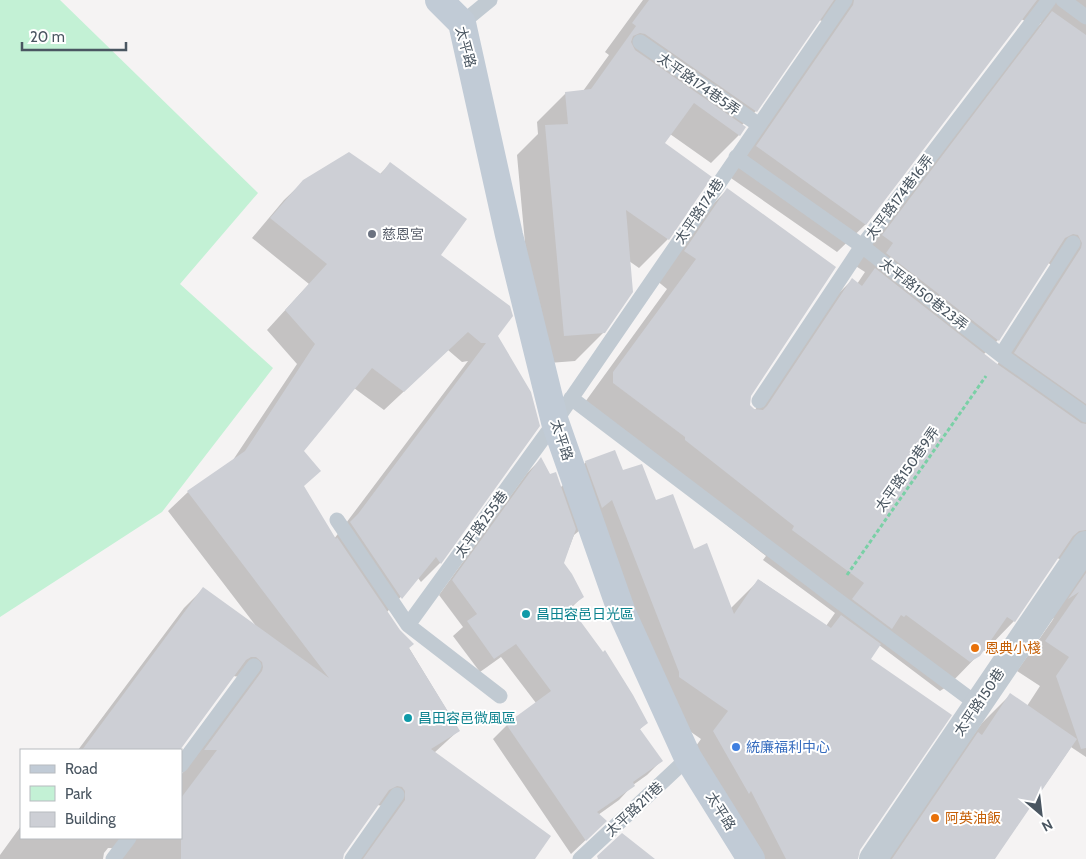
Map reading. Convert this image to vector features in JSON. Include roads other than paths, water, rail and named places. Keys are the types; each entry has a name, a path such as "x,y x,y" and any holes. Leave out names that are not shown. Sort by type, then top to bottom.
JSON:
{"street":[{"name":"太平路","path":"439,0 462,23 509,235 555,422 622,613 688,758 750,859"},
{"name":"太平路150巷","path":"873,859 1086,545"}],"lane":[{"path":"462,23 490,0"},
{"name":"太平路174巷","path":"555,422 845,0"},
{"name":"太平路174巷16弄","path":"759,401 862,246 1049,0"},
{"path":"1063,0 1086,17"},
{"name":"太平路174巷5弄","path":"640,42 759,126"},
{"name":"太平路150巷23弄","path":"736,157 862,246 1001,355 1086,415"},
{"path":"1001,355 1073,243"},
{"path":"571,398 977,704"},
{"name":"太平路255巷","path":"408,625 555,422"},
{"path":"337,520 408,625 500,696"},
{"path":"182,764 254,666"},
{"name":"太平路211巷","path":"580,859 688,758"},
{"path":"352,859 397,795"},
{"path":"113,859 128,839"}],"place":[{"name":"慈恩宮","path":"372,234"},
{"name":"昌田容邑日光區","path":"526,614"},
{"name":"恩典小棧","path":"975,648"},
{"name":"昌田容邑微風區","path":"408,718"},
{"name":"統廉福利中心","path":"736,747"},
{"name":"阿英油飯","path":"935,818"}]}
